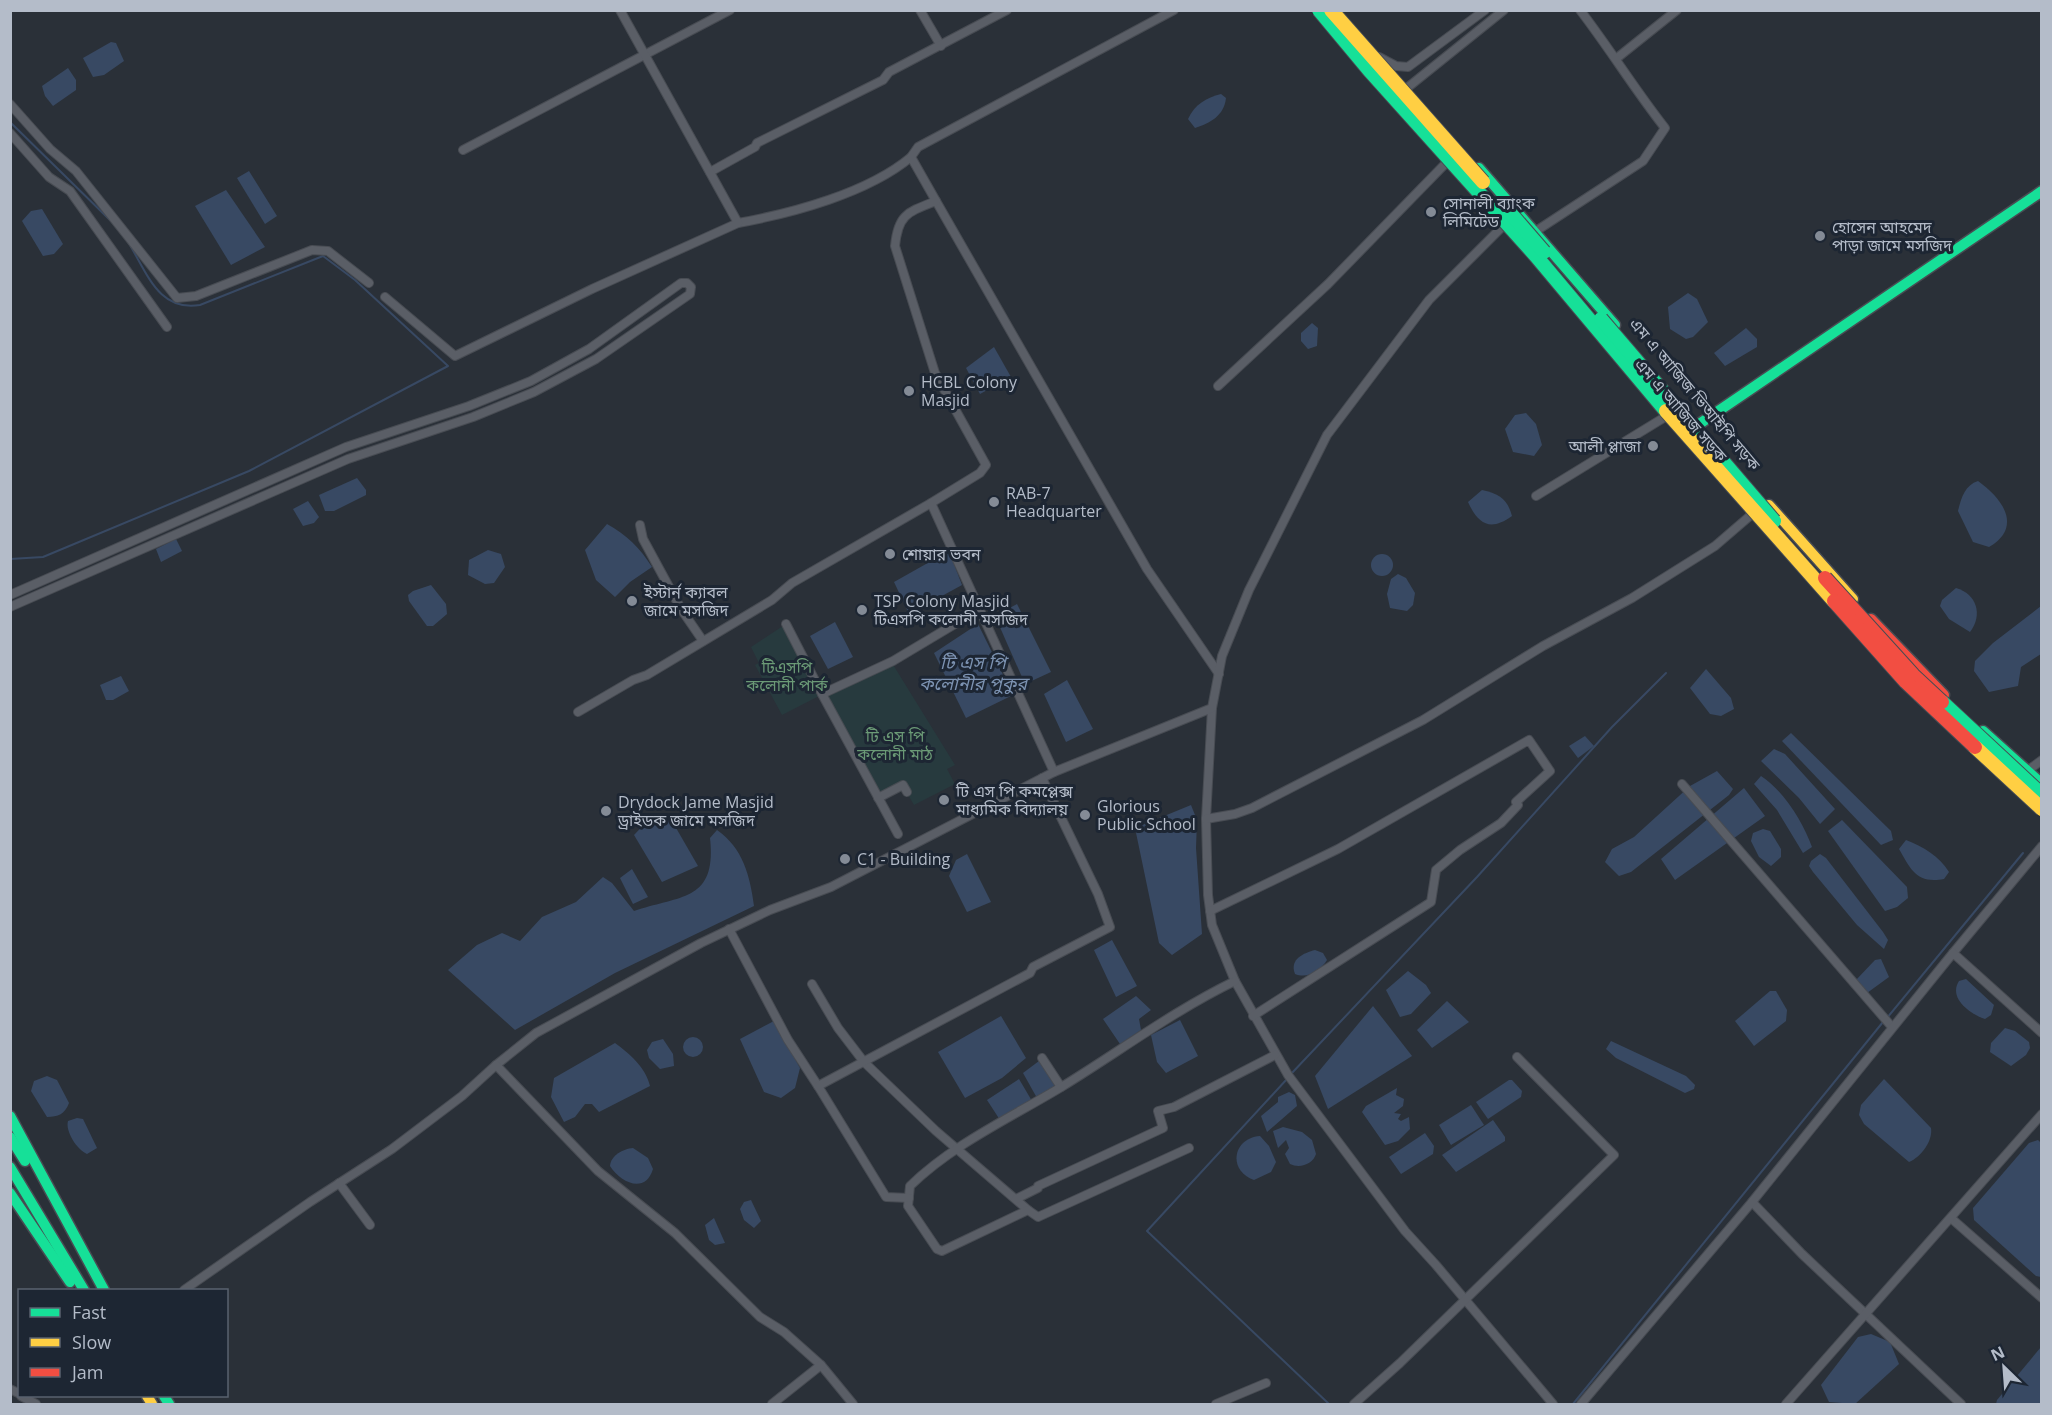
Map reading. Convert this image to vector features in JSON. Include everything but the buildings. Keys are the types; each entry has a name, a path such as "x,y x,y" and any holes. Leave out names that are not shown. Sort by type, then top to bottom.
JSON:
{"main road":[{"name":"এম এ আজিজ সড়ক","path":"1312,10 1503,226 1681,437 1902,685 2042,815"},
{"path":"1320,10 1369,70 1536,256 1631,370 1906,682 2042,809"},
{"path":"1331,10 1529,234 1821,574 1913,675 2042,795"},
{"name":"এম এ আজিজ ভিআইপি সড়ক","path":"1339,10 1536,231 1698,424 1882,631 1937,688 2042,784"},
{"path":"1681,437 2042,191"},
{"path":"10,1116 102,1289"},
{"path":"10,1137 102,1289"},
{"path":"10,1167 83,1289"},
{"path":"10,1193 75,1289"}],"street":[{"path":"620,10 738,223"},
{"path":"463,150 730,10"},
{"path":"920,10 941,46"},
{"path":"710,172 755,147 757,143 883,80 889,72 1007,10"},
{"path":"385,297 455,356 592,289 738,223 824,202 889,172 911,156 926,141 1174,10"},
{"path":"1379,57 1396,66 1408,67 1485,10"},
{"path":"1391,101 1504,10"},
{"path":"1536,231 1643,161 1665,128 1635,90 1617,58 1580,10"},
{"path":"1617,58 1677,10"},
{"path":"11,105 50,149 76,171 177,298 196,296 312,250 328,251 369,284"},
{"path":"10,133 49,177 70,191 166,327"},
{"path":"911,156 1137,551 1219,674"},
{"path":"1218,386 1328,284 1446,163"},
{"path":"578,712 771,600 792,583 980,473 986,465 935,373 895,246 897,226 903,219 936,201"},
{"path":"1503,226 1430,300 1328,435 1249,590 1222,656 1212,708 1206,819 1212,926 1235,981 1275,1054 1405,1231 1553,1404"},
{"path":"10,595 346,447 469,406 531,381 589,349 681,283 687,283 691,287 690,294 596,359 534,392 473,417 348,459 10,607"},
{"path":"1536,496 1665,417"},
{"path":"931,503 1054,772"},
{"path":"1206,819 1235,814 1252,808 1423,720 1543,645 1665,578 1715,546 1751,515"},
{"path":"640,525 644,539 681,609 703,641"},
{"path":"822,694 893,661 980,609"},
{"path":"786,624 898,834"},
{"path":"185,1289 401,1142 462,1096 536,1033 729,929 831,886 1054,772 1212,708"},
{"path":"1210,911 1338,849 1529,740 1550,771 1516,802 1518,805 1501,823 1460,850 1436,870 1431,902 1253,1016"},
{"path":"2027,771 2042,760"},
{"path":"818,1086 972,1006 1030,973 1033,967 1110,927 1098,894 1042,778"},
{"path":"1682,784 1892,1027"},
{"path":"878,798 903,785 907,792"},
{"path":"1581,1404 1752,1202 1892,1027 2042,846"},
{"path":"729,929 788,1040 886,1197 909,1198"},
{"path":"1953,953 2042,1033"},
{"path":"1028,1210 942,1251 937,1249 908,1206 910,1186 979,1135 1061,1087 1196,1000 1235,981"},
{"path":"812,984 838,1028 864,1062 958,1150 1038,1217 1188,1149"},
{"path":"1016,1199 1038,1186 1163,1128 1158,1111 1174,1107 1275,1054"},
{"path":"1354,1404 1466,1300 1614,1155 1517,1057"},
{"path":"1042,1058 1061,1087"},
{"path":"496,1065 598,1171 675,1233 760,1317 784,1332 820,1365 853,1404"},
{"path":"1786,1404 1865,1313 1952,1219 2042,1114"},
{"path":"339,1183 370,1225"},
{"path":"1752,1202 1802,1254 1961,1404"},
{"path":"1952,1219 2042,1298"},
{"path":"772,1404 820,1365"},
{"path":"1216,1404 1266,1383"}],"green space":[{"name":"টি এস পি কলোনী মাঠ","path":"786,624 822,694 892,663 955,765 947,769 955,784 914,805 903,786 878,798 821,695 782,715 755,665 759,663 751,647"}],"water":[{"path":"111,42 116,43 124,61 104,75 93,77 83,58"},
{"path":"68,68 76,80 76,90 53,106 45,96 42,86"},
{"path":"1221,94 1226,98 1219,114 1206,124 1195,128 1188,119 1194,109 1206,100"},
{"path":"249,171 277,216 265,224 237,178"},
{"path":"226,190 265,247 231,265 195,206"},
{"path":"42,209 63,244 54,254 43,256 22,221 31,211"},
{"path":"1688,293 1697,299 1708,322 1693,337 1686,339 1670,329 1668,307"},
{"path":"1312,323 1318,328 1317,346 1308,349 1301,341 1301,333"},
{"path":"1746,328 1757,339 1757,347 1725,366 1714,353"},
{"path":"994,347 1011,377 980,394 966,368"},
{"path":"1526,413 1536,424 1542,445 1534,456 1513,452 1505,429 1515,415"},
{"path":"357,478 366,490 366,495 334,511 325,511 319,495"},
{"path":"1978,481 1995,496 2006,513 2005,531 1989,547 1973,542 1958,511 1967,489"},
{"path":"1482,490 1502,498 1508,505 1512,516 1497,524 1491,524 1476,516 1468,502"},
{"path":"308,501 319,517 314,523 303,526 293,509"},
{"path":"607,524 632,542 652,567 630,582 615,597 596,580 585,550"},
{"path":"176,539 182,551 161,562 156,549"},
{"path":"488,550 501,554 505,567 494,583 485,584 468,575 469,560"},
{"path":"949,551 962,585 909,614 894,582"},
{"path":"1382,554 1390,557 1393,565 1390,573 1382,576 1374,573 1371,565 1374,557"},
{"path":"1398,574 1406,578 1415,593 1413,605 1407,611 1390,608 1387,594 1391,579"},
{"path":"431,585 446,604 447,614 433,626 427,626 409,601 408,595"},
{"path":"1956,588 1969,595 1976,606 1976,619 1970,632 1949,619 1940,606 1942,600"},
{"path":"1017,604 1051,672 1025,684 995,616"},
{"path":"2041,606 2041,654 2021,667 2018,686 1989,692 1974,671 1975,661 1993,643"},
{"path":"835,622 853,657 828,669 810,636"},
{"name":"টি এস পি কলোনীর পুকুর","path":"978,624 1013,695 966,718 934,653"},
{"path":"1706,669 1731,698 1734,709 1721,716 1710,714 1690,688"},
{"path":"121,676 129,691 113,700 106,700 100,685"},
{"path":"1067,680 1093,729 1066,742 1044,694"},
{"path":"1791,733 1891,831 1893,840 1881,845 1782,741"},
{"path":"1585,736 1594,746 1578,758 1569,746"},
{"path":"1774,749 1785,754 1835,809 1820,824 1799,798 1761,761"},
{"path":"1717,771 1733,789 1729,795 1631,872 1619,876 1605,862 1612,849 1634,837 1690,786"},
{"path":"1761,776 1777,789 1803,827 1812,847 1803,853 1777,810 1754,784"},
{"path":"1744,788 1765,816 1675,880 1661,859"},
{"path":"1191,805 1197,820 1196,848 1202,934 1172,955 1159,943 1135,828"},
{"path":"655,813 668,814 698,866 662,882 634,835"},
{"path":"1842,820 1907,887 1908,898 1897,907 1885,911 1828,831"},
{"path":"1763,829 1770,831 1781,849 1781,857 1771,866 1759,857 1751,841 1753,833"},
{"path":"717,830 733,845 744,864 754,906 615,973 515,1030 448,970 477,945 502,933 520,941 542,917 576,902 603,877 612,883 634,911 692,893 708,874 711,859 710,838"},
{"path":"1906,840 1925,849 1941,861 1949,872 1944,879 1927,879 1911,869 1899,849"},
{"path":"967,854 991,902 967,912 949,876 956,860"},
{"path":"1820,854 1826,858 1883,932 1888,940 1884,949 1857,925 1813,872 1809,866 1811,861"},
{"path":"632,869 648,897 633,904 620,878"},
{"path":"1112,940 1137,986 1116,997 1094,950"},
{"path":"1315,950 1323,953 1327,960 1324,964 1309,975 1295,974 1296,961 1302,955"},
{"path":"1881,959 1889,977 1867,993 1856,980 1875,960"},
{"path":"1408,971 1426,985 1431,993 1411,1014 1400,1017 1386,990"},
{"path":"1966,979 1994,1005 1991,1015 1985,1019 1967,1009 1958,999 1956,987 1959,981"},
{"path":"1770,991 1776,991 1787,1010 1786,1021 1754,1046 1735,1021"},
{"path":"1136,996 1151,1010 1139,1019 1141,1030 1120,1044 1103,1019"},
{"path":"1447,1001 1469,1022 1432,1048 1417,1030"},
{"path":"1373,1006 1412,1056 1328,1109 1315,1076"},
{"path":"1001,1016 1026,1058 1002,1078 965,1098 938,1052"},
{"path":"1180,1020 1198,1056 1166,1073 1157,1062 1151,1035"},
{"path":"774,1021 800,1068 795,1088 781,1098 764,1092 740,1039"},
{"path":"2005,1028 2015,1031 2029,1042 2030,1048 2026,1055 2011,1066 1990,1052 1991,1043"},
{"path":"689,1037 697,1037 703,1043 703,1051 697,1057 689,1057 683,1051 683,1043"},
{"path":"663,1039 673,1054 674,1066 660,1069 649,1058 647,1050 652,1042"},
{"path":"1611,1041 1686,1076 1695,1085 1694,1089 1685,1093 1616,1058 1606,1049"},
{"path":"615,1043 641,1067 650,1086 599,1112 592,1104 585,1104 575,1117 564,1122 551,1097 554,1078"},
{"path":"1039,1061 1057,1087 1037,1098 1023,1073"},
{"path":"47,1076 57,1080 69,1103 61,1114 47,1117 31,1091 34,1081"},
{"path":"1019,1079 1032,1101 1000,1120 987,1100"},
{"path":"1884,1079 1931,1128 1930,1138 1925,1148 1909,1162 1864,1124 1859,1115 1861,1105"},
{"path":"1512,1080 1522,1091 1521,1097 1488,1119 1476,1102"},
{"path":"1397,1088 1396,1095 1404,1099 1403,1106 1394,1113 1401,1114 1398,1119 1401,1121 1409,1117 1410,1129 1398,1141 1385,1145 1362,1112 1366,1106"},
{"path":"1289,1092 1295,1095 1297,1106 1267,1132 1261,1116 1278,1102 1278,1097"},
{"path":"1471,1105 1484,1125 1451,1145 1439,1125"},
{"path":"83,1119 97,1148 87,1154 76,1144 68,1130 68,1121"},
{"path":"1493,1120 1505,1137 1505,1141 1456,1172 1442,1155"},
{"path":"1283,1127 1302,1132 1312,1140 1316,1154 1309,1163 1302,1166 1290,1164 1285,1154 1289,1148 1286,1140 1278,1148 1273,1131"},
{"path":"1425,1133 1434,1146 1433,1154 1401,1174 1389,1157"},
{"path":"1260,1136 1269,1146 1276,1162 1271,1172 1254,1180 1240,1169 1237,1155 1244,1142"},
{"path":"2038,1140 2042,1144 2041,1277 2036,1276 1974,1220 1973,1208 2029,1143"},
{"path":"633,1148 648,1158 653,1169 649,1177 639,1184 626,1181 610,1166 618,1153"},
{"path":"751,1200 761,1221 754,1228 744,1220 740,1209 744,1202"},
{"path":"714,1218 725,1243 715,1245 709,1240 705,1225"},
{"path":"1871,1334 1890,1342 1899,1364 1855,1404 1829,1402 1821,1385 1858,1337"},
{"path":"2041,1347 2041,1404 1996,1404 1997,1400"}],"waterway":[{"path":"10,122 113,223"},
{"path":"10,559 43,557 249,471 448,366 355,280 323,256 200,305 186,306 164,296 155,287 128,242"},
{"path":"1291,1074 1477,877 1612,727 1666,673"},
{"path":"1887,1018 2023,853"},
{"path":"1573,1404 1883,1022"},
{"path":"1287,1079 1147,1231 1329,1404"}],"traffic: fast":[{"path":"1319,10 1369,70 1536,256 1666,411"},
{"path":"1479,168 1615,325"},
{"path":"1689,431 2042,191"},
{"path":"1506,208 1544,252"},
{"path":"1601,319 1774,521"},
{"path":"1942,702 2042,795"},
{"path":"1983,731 2042,784"},
{"path":"10,1116 103,1289"},
{"path":"10,1137 25,1161"},
{"path":"10,1167 83,1289"},
{"path":"10,1193 70,1282"},
{"path":"165,1397 169,1404"}],"traffic: slow":[{"path":"1331,10 1483,182"},
{"path":"1666,411 1834,601"},
{"path":"1769,505 1853,599"},
{"path":"1975,747 2042,809"},
{"path":"148,1397 152,1404"}],"traffic: jam":[{"path":"1825,578 1913,675 1942,702"},
{"path":"1834,601 1906,682 1975,747"},
{"path":"1871,619 1944,695"}],"place":[{"name":"সোনালী ব্যাংক লিমিটেড","path":"1431,212"},
{"name":"হোসেন আহমেদ পাড়া জামে মসজিদ","path":"1820,236"},
{"name":"HCBL Colony Masjid","path":"909,391"},
{"name":"আলী প্লাজা","path":"1653,446"},
{"name":"RAB-7 Headquarter","path":"994,502"},
{"name":"শোয়ার ভবন","path":"890,554"},
{"name":"ইস্টার্ন ক্যাবল জামে মসজিদ","path":"632,601"},
{"name":"TSP Colony Masjid টিএসপি কলোনী মসজিদ","path":"862,610"},
{"name":"টি এস পি কমপ্লেক্স মাধ্যমিক বিদ্যালয়","path":"944,800"},
{"name":"Drydock Jame Masjid ড্রাইডক জামে মসজিদ","path":"606,811"},
{"name":"Glorious Public School","path":"1085,815"},
{"name":"C1 - Building","path":"845,859"}],"park label":[{"name":"টিএসপি কলোনী পার্ক","path":"787,676"}]}
